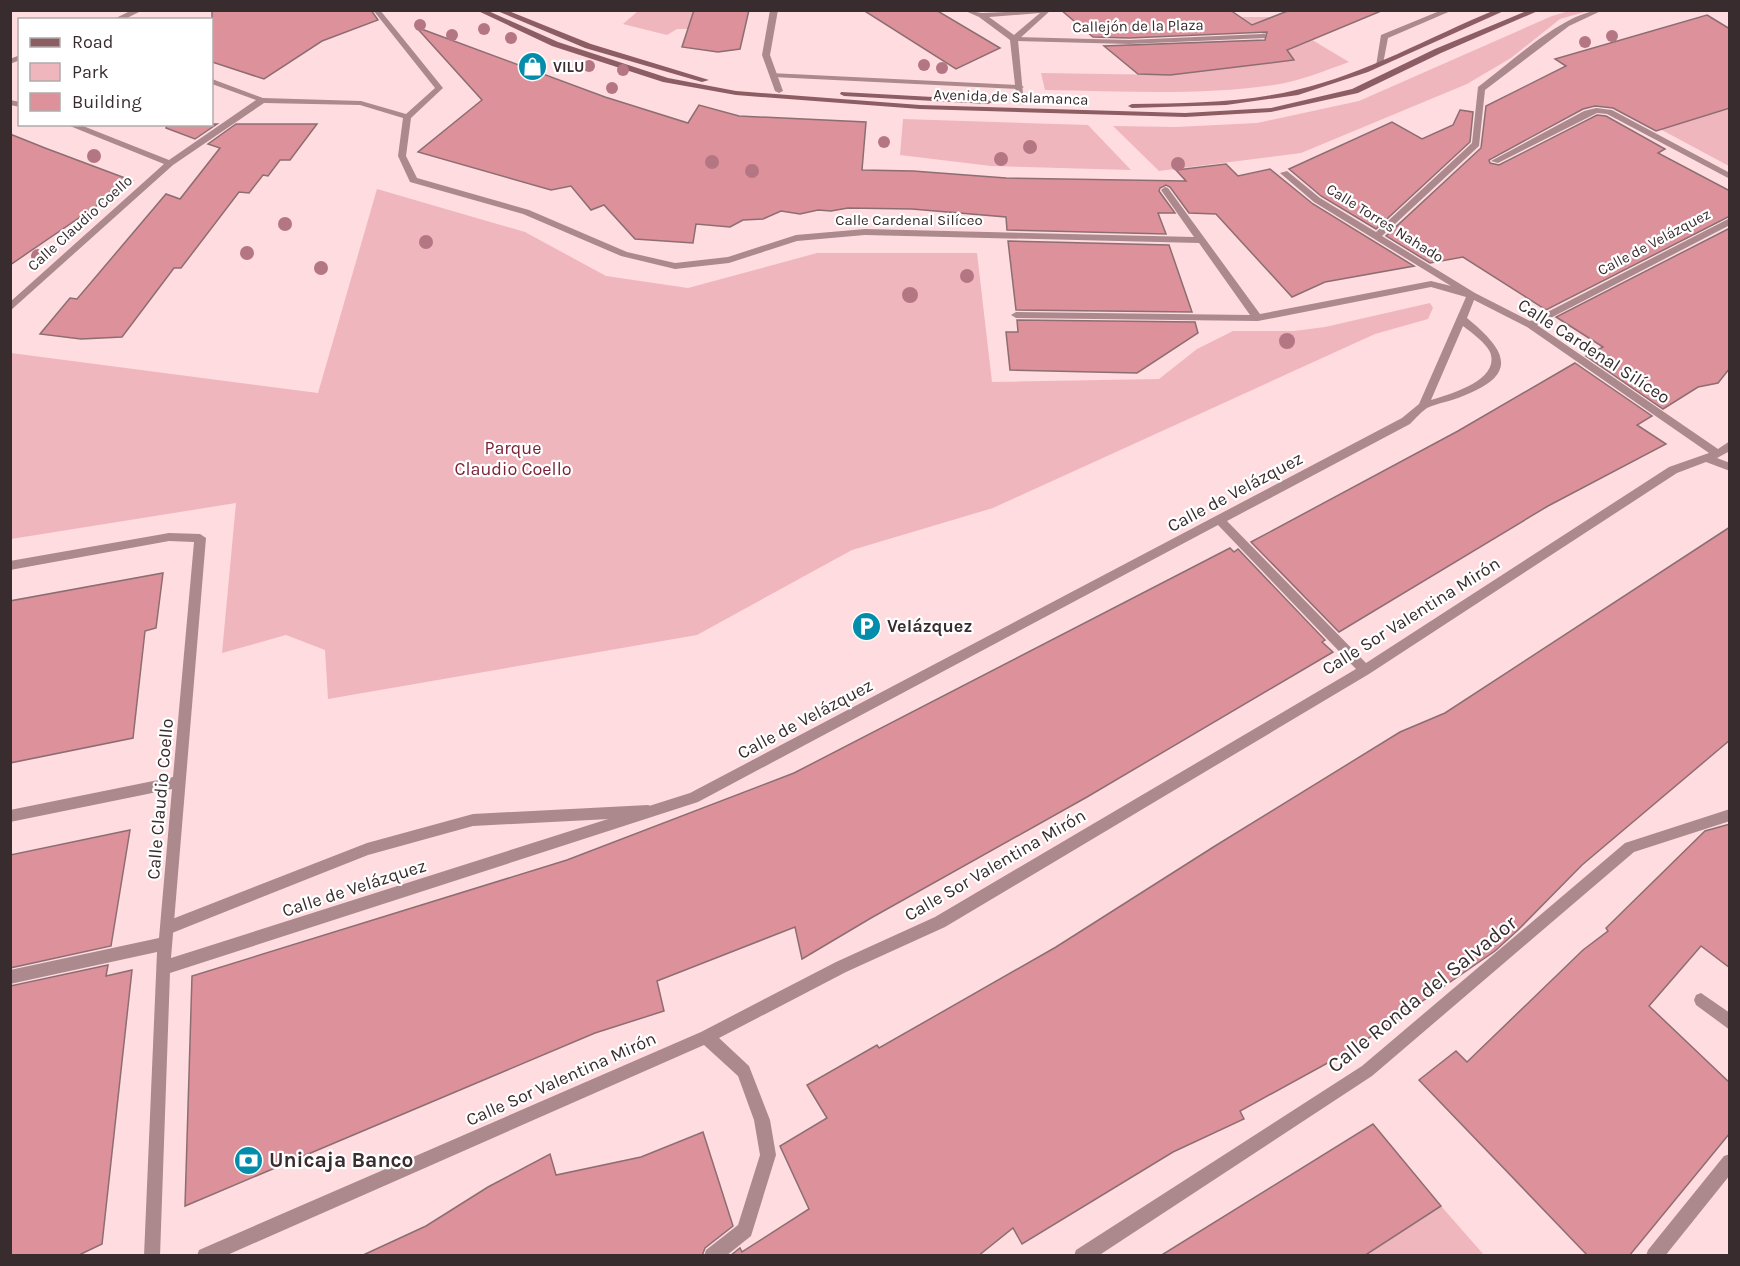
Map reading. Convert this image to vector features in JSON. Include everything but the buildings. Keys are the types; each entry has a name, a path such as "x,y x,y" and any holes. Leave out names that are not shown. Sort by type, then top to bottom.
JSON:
{"main road":[{"name":"Avenida de Salamanca","path":"479,10 555,44 666,80 736,93 920,107 1185,115 1271,110 1355,91 1438,51 1537,10"},
{"name":"Avenida de Salamanca","path":"498,10 588,46 711,82 779,91 1132,106 1260,99 1316,87 1379,64 1503,10"}],"street":[{"path":"120,18 140,10"},
{"path":"213,81 262,100 361,103 407,117 439,87 376,10"},
{"path":"774,10 766,55 779,91"},
{"path":"966,10 982,15 1014,39 1021,103"},
{"path":"982,15 1048,10"},
{"path":"1014,39 1048,10"},
{"path":"1379,64 1384,37 1450,10"},
{"path":"1377,236 1476,144 1481,89 1566,24 1600,10"},
{"name":"Callejón de la Plaza","path":"1014,39 1130,42 1262,36"},
{"path":"772,75 1020,87"},
{"name":"Calle Claudio Coello","path":"11,307 170,163 262,100"},
{"path":"1495,161 1587,112 1596,111 1610,112 1730,177"},
{"name":"Calle Cardenal Silíceo","path":"407,117 402,156 413,180 526,212 624,254 675,266 729,260 796,238 865,232 1201,240"},
{"name":"Calle Claudio Coello","path":"74,126 170,163"},
{"name":"Calle Torres Nahado","path":"1284,173 1317,200 1472,295"},
{"path":"1165,190 1258,318"},
{"name":"Calle de Velázquez","path":"1530,325 1730,221"},
{"name":"Calle Cardenal Silíceo","path":"1016,315 1258,318 1431,284 1472,295 1530,325 1719,454"},
{"name":"Calle de Velázquez","path":"1423,406 1472,295"},
{"name":"Calle de Velázquez","path":"163,968 693,798 1406,421 1423,406 1465,392 1489,380 1496,368 1496,354 1484,338 1461,320"},
{"name":"Calle Sor Valentina Mirón","path":"205,1256 706,1037 841,967 940,922 1365,670 1673,470 1704,457 1719,454 1730,445"},
{"path":"1704,457 1730,467"},
{"path":"1220,520 1365,670"},
{"name":"Calle Claudio Coello","path":"10,566 169,537 200,538 163,968 152,1256"},
{"path":"10,816 179,782"},
{"path":"10,977 166,935 367,849 473,820 655,810"},
{"name":"Calle Ronda del Salvador","path":"1082,1256 1367,1071 1630,847 1730,815"},
{"path":"1701,1000 1730,1023"},
{"path":"706,1037 744,1071 762,1120 768,1155 745,1230 712,1256"},
{"path":"1654,1256 1730,1162"}],"green space":[{"path":"638,11 694,11 688,29 677,29 667,35 623,24"},
{"path":"1569,11 1588,11 1560,19 1511,58 1467,84 1301,153 1159,171 1113,126 1176,127 1257,123 1359,101 1552,16"},
{"path":"1240,17 1274,17 1349,62 1293,81 1217,91 1045,90 1041,73 1170,75 1294,60 1277,36 1267,37"},
{"path":"1729,108 1729,166 1660,129"},
{"path":"903,119 1088,125 1131,170 991,166 900,155"},
{"name":"Parque Claudio Coello","path":"377,189 525,232 606,276 688,288 817,253 977,253 992,382 1159,379 1197,349 1233,331 1294,331 1325,327 1430,303 1433,308 1428,319 1375,334 993,508 852,550 697,635 328,699 325,650 286,635 222,653 236,503 11,539 11,353 318,393"},
{"path":"1441,1206 1484,1255 1364,1256"}],"place":[{"name":"VILU","path":"532,67"},
{"name":"Velázquez","path":"866,626"},
{"name":"Unicaja Banco","path":"248,1160"}]}
